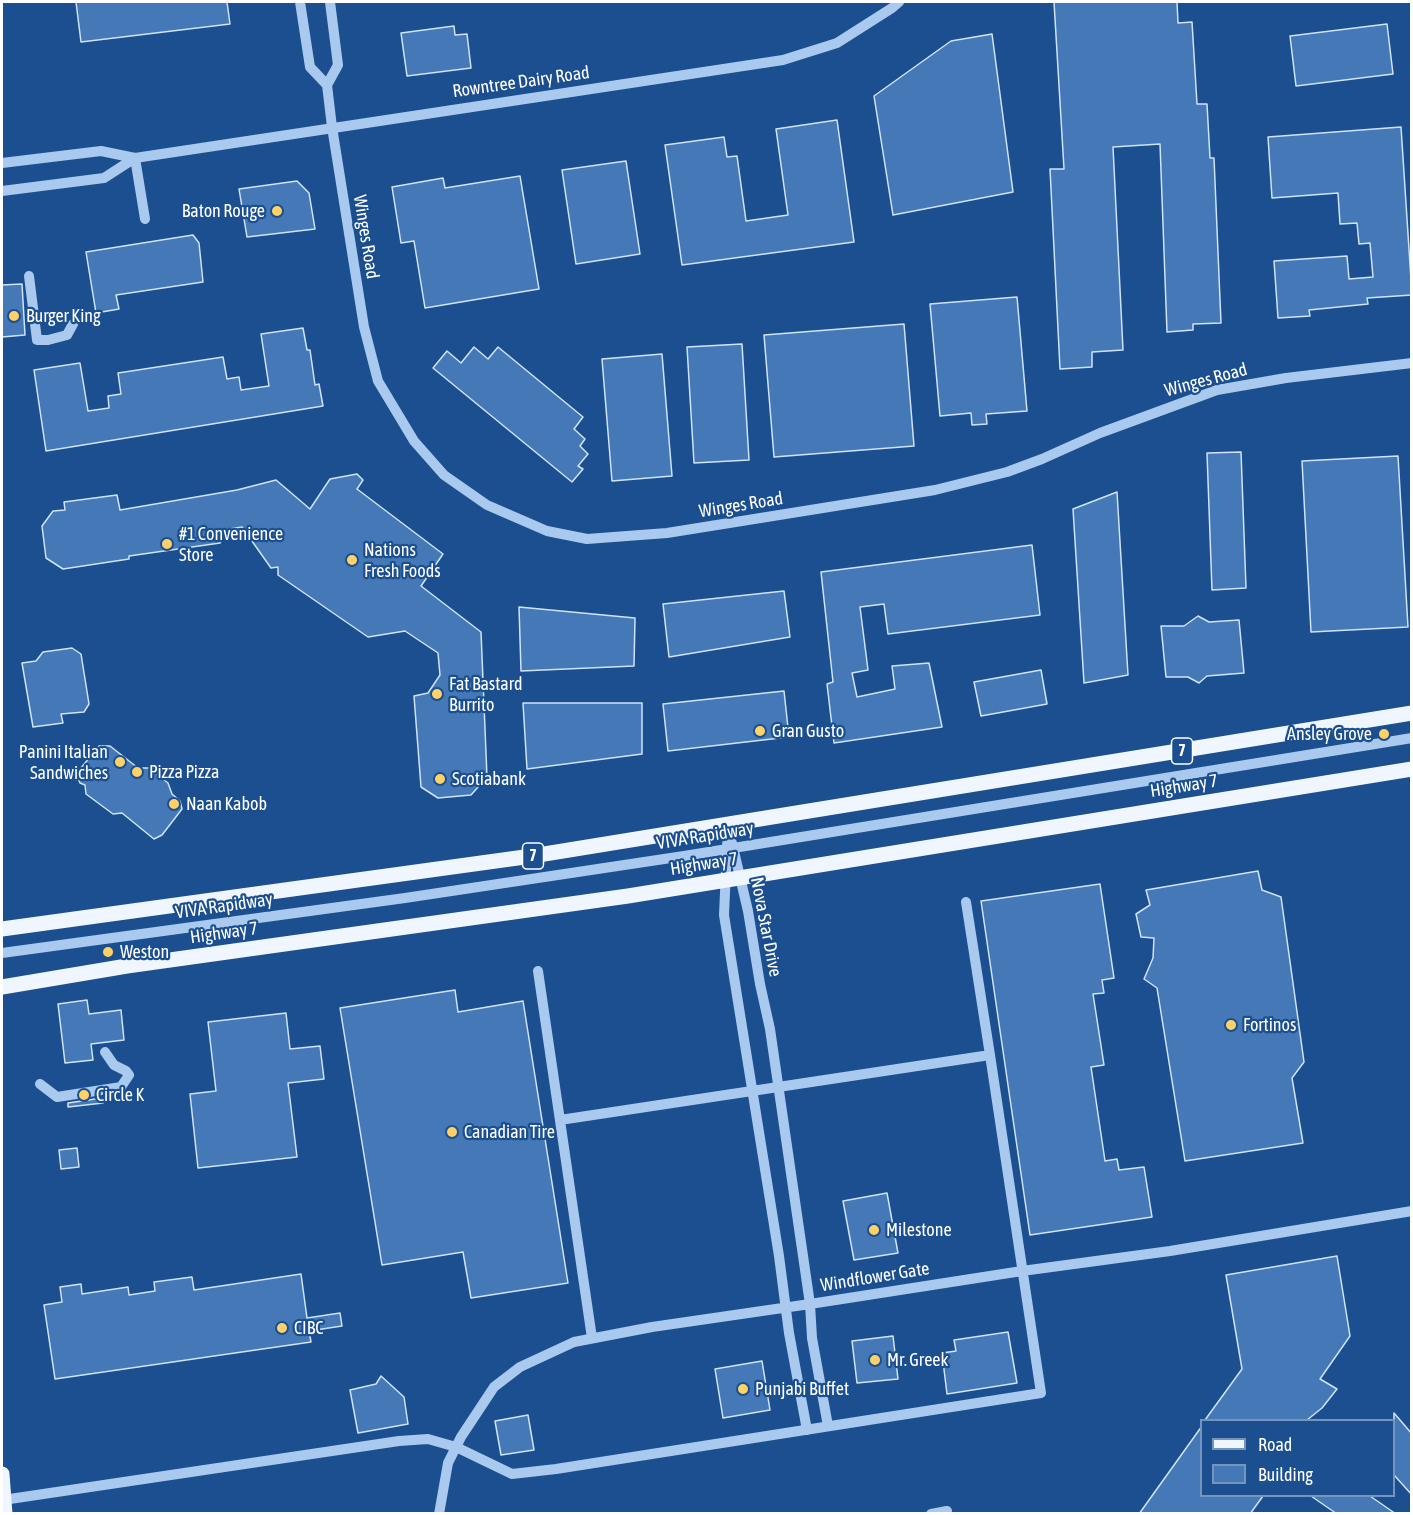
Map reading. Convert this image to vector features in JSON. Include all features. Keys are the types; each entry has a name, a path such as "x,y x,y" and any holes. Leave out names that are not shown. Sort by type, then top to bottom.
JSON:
{"main road":[{"name":"Highway 7","path":"2,929 532,856 1412,713"},
{"name":"Highway 7","path":"2,987 127,966 544,909 1412,769"},
{"path":"2,1474 4,1507"}],"street":[{"path":"300,2 310,67 327,85 338,65 330,2"},
{"name":"Rowntree Dairy Road","path":"2,163 101,151 135,158 783,60 837,44 899,2"},
{"name":"Winges Road","path":"327,85 364,327 378,381 414,441 444,475 487,505 539,528 568,536 587,539 667,533 942,489 1007,472 1100,433 1217,390 1286,378 1412,363"},
{"path":"135,158 145,219"},
{"name":"Rowntree Dairy Road","path":"2,190 104,178 135,158"},
{"path":"29,276 37,339 48,340 67,335 73,324"},
{"name":"VIVA Rapidway","path":"2,953 405,898 730,849 1412,738"},
{"name":"Nova Star Drive","path":"728,825 733,879 770,1029 810,1304 812,1338 828,1426"},
{"name":"Nova Star Drive","path":"733,879 724,915 807,1430"},
{"path":"4,1507 428,1439 456,1448 512,1474 1041,1393 966,902"},
{"path":"538,971 592,1338"},
{"path":"40,1084 57,1097 121,1086 129,1075 114,1065 105,1052"},
{"path":"560,1120 990,1055"},
{"name":"Windflower Gate","path":"439,1514 448,1463 461,1437 494,1387 520,1367 574,1342 652,1327 1170,1251 1412,1211"},
{"path":"931,1514 947,1511"}],"building":[{"path":"76,2 227,2 230,24 81,42"},
{"path":"1054,2 1177,2 1178,23 1192,22 1197,104 1207,104 1210,158 1214,158 1221,323 1193,324 1193,330 1167,332 1160,144 1113,147 1123,350 1092,352 1092,367 1060,369 1050,169 1064,169"},
{"path":"1387,24 1393,74 1296,86 1290,36"},
{"path":"454,26 455,35 467,34 471,68 407,76 401,33"},
{"path":"992,34 1013,192 893,215 874,96 951,41"},
{"path":"837,120 854,242 682,265 665,145 724,137 727,157 737,156 746,221 788,215 776,129"},
{"path":"1401,127 1412,295 1367,298 1368,304 1309,310 1310,316 1278,318 1274,261 1347,256 1349,279 1373,277 1370,243 1359,244 1357,223 1340,224 1338,193 1272,198 1268,137"},
{"path":"626,161 640,254 576,264 562,170"},
{"path":"520,176 539,289 425,308 414,241 401,243 392,187 443,178 445,188"},
{"name":"Baton Rouge","path":"297,181 309,193 315,229 247,237 239,189"},
{"path":"193,235 199,243 203,282 116,295 119,309 96,313 86,252"},
{"name":"Burger King","path":"22,284 25,335 2,337 2,285"},
{"path":"1017,297 1027,411 986,414 987,424 972,425 971,413 940,416 930,304"},
{"path":"904,324 914,446 774,457 764,335"},
{"path":"303,328 307,350 310,350 315,385 319,384 323,406 46,451 34,370 80,363 88,411 109,408 108,396 121,394 118,373 223,357 227,379 239,377 241,390 269,386 261,334"},
{"path":"742,344 749,460 694,463 687,347"},
{"path":"474,347 488,359 498,347 583,417 574,429 585,439 580,446 588,454 578,466 583,469 572,482 433,368 447,351 461,363"},
{"path":"662,354 672,476 612,481 602,359"},
{"path":"1241,452 1246,588 1212,590 1207,453"},
{"path":"1398,456 1408,627 1311,632 1302,461"},
{"path":"357,474 363,480 357,489 443,554 421,586 481,632 487,777 471,795 438,798 421,787 414,696 428,693 440,675 438,653 405,631 368,637 278,575 278,567 271,568 242,527 230,529 220,543 129,556 129,559 63,569 46,558 42,526 53,511 65,510 64,502 117,495 120,510 237,490 276,480 310,509 330,479"},
{"path":"1117,492 1128,675 1084,683 1073,509"},
{"path":"1032,545 1040,615 888,634 884,604 860,607 868,670 852,673 857,697 895,689 892,666 929,663 942,727 834,743 827,684 833,682 821,572"},
{"path":"784,591 790,637 669,657 663,604"},
{"path":"519,607 635,618 634,666 521,671"},
{"path":"1198,616 1209,622 1239,620 1244,673 1207,676 1199,683 1188,677 1166,677 1161,626 1184,626"},
{"path":"72,648 81,654 89,704 84,712 61,714 63,723 33,727 22,663 36,661 43,652"},
{"path":"1041,670 1047,704 981,716 974,682"},
{"path":"784,691 789,737 668,751 663,704"},
{"path":"523,703 642,703 642,754 527,769"},
{"path":"99,746 110,746 138,768 149,768 168,783 172,794 180,801 182,809 162,835 154,839 122,813 113,814 86,794 85,785 80,783 76,774"},
{"name":"Fortinos","path":"1258,871 1262,890 1281,897 1304,1062 1292,1078 1303,1143 1185,1161 1157,988 1144,979 1153,958 1154,938 1141,937 1136,914 1150,905 1146,890"},
{"path":"1100,884 1114,978 1102,980 1104,993 1093,994 1104,1065 1091,1067 1105,1161 1117,1159 1119,1170 1144,1167 1152,1217 1030,1235 981,901"},
{"name":"Canadian Tire","path":"455,990 458,1012 523,1001 568,1283 471,1298 463,1252 382,1265 340,1008"},
{"path":"87,1000 89,1014 121,1010 124,1040 91,1044 93,1060 65,1063 58,1004"},
{"path":"286,1013 290,1049 320,1046 324,1079 288,1083 297,1157 198,1168 190,1094 216,1091 208,1022"},
{"path":"102,1098 103,1103 68,1107 68,1103"},
{"path":"77,1148 79,1167 61,1169 59,1150"},
{"path":"887,1193 898,1253 854,1260 843,1201"},
{"path":"1337,1256 1350,1336 1320,1379 1337,1389 1322,1408 1308,1419 1206,1419 1242,1369 1226,1275"},
{"path":"301,1274 307,1318 340,1313 342,1326 309,1331 311,1342 55,1379 44,1305 62,1302 60,1287 81,1284 82,1294 128,1287 129,1295 155,1291 154,1282 192,1277 194,1290"},
{"path":"1008,1332 1017,1383 947,1394 942,1353 956,1351 954,1340"},
{"name":"Mr. Greek","path":"893,1336 898,1379 857,1383 852,1341"},
{"name":"Punjabi Buffet","path":"762,1361 770,1410 723,1418 715,1369"},
{"path":"381,1376 404,1397 408,1424 358,1433 350,1390 376,1384"},
{"path":"1394,1413 1412,1434 1412,1495 1395,1476"},
{"path":"528,1415 534,1450 501,1455 495,1421"},
{"path":"1200,1429 1200,1497 1262,1497 1250,1514 1139,1514"},
{"path":"1312,1497 1371,1497 1396,1514 1337,1514"}],"place":[{"name":"Baton Rouge","path":"277,211"},
{"name":"Burger King","path":"14,316"},
{"name":"#1 Convenience Store","path":"167,544"},
{"name":"Nations Fresh Foods","path":"352,560"},
{"name":"Fat Bastard Burrito","path":"437,694"},
{"name":"Gran Gusto","path":"760,731"},
{"name":"Ansley Grove","path":"1384,734"},
{"name":"Panini Italian Sandwiches","path":"120,762"},
{"name":"Pizza Pizza","path":"137,772"},
{"name":"Scotiabank","path":"440,779"},
{"name":"Naan Kabob","path":"174,804"},
{"name":"Weston","path":"108,952"},
{"name":"Fortinos","path":"1231,1025"},
{"name":"Circle K","path":"84,1095"},
{"name":"Canadian Tire","path":"452,1132"},
{"name":"Milestone","path":"874,1230"},
{"name":"CIBC","path":"282,1328"},
{"name":"Mr. Greek","path":"875,1360"},
{"name":"Punjabi Buffet","path":"743,1389"}]}
